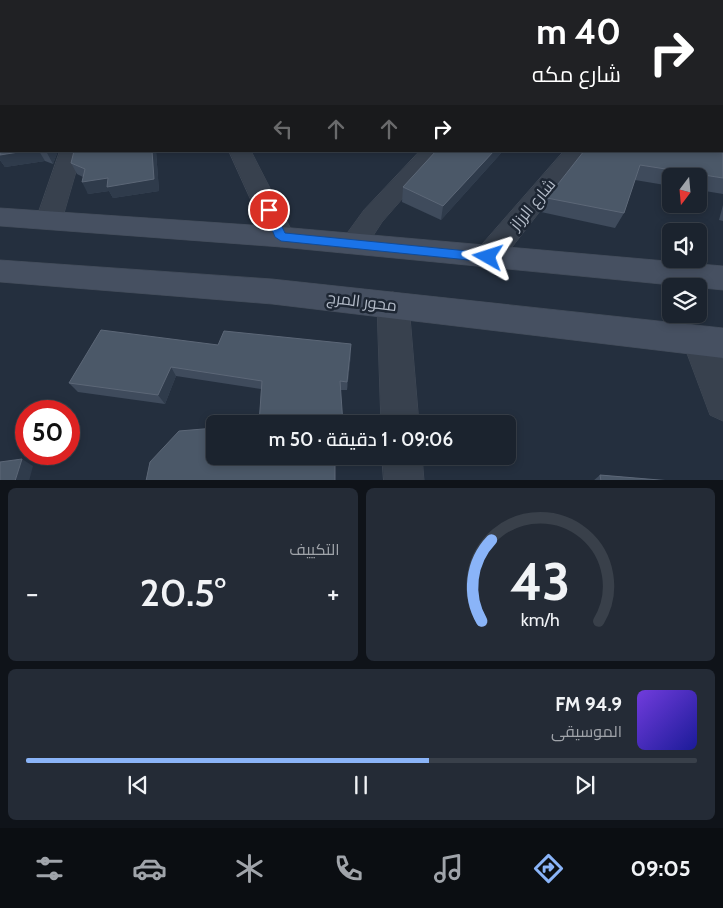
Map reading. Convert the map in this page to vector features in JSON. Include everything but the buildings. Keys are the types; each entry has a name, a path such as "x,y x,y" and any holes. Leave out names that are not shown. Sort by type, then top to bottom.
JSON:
{"main road":[{"path":"0,217 281,237 723,278"},
{"name":"محور المرج","path":"0,271 188,283 711,342"}],"street":[{"path":"49,220 71,152"},
{"path":"240,152 281,237"},
{"path":"354,244 373,216 432,152"},
{"name":"شارع الرزاز","path":"488,257 575,152"},
{"path":"393,305 399,415"},
{"path":"711,342 723,403"},
{"path":"403,465 404,480"}],"route":[{"path":"269,210 281,237 488,257"}]}
